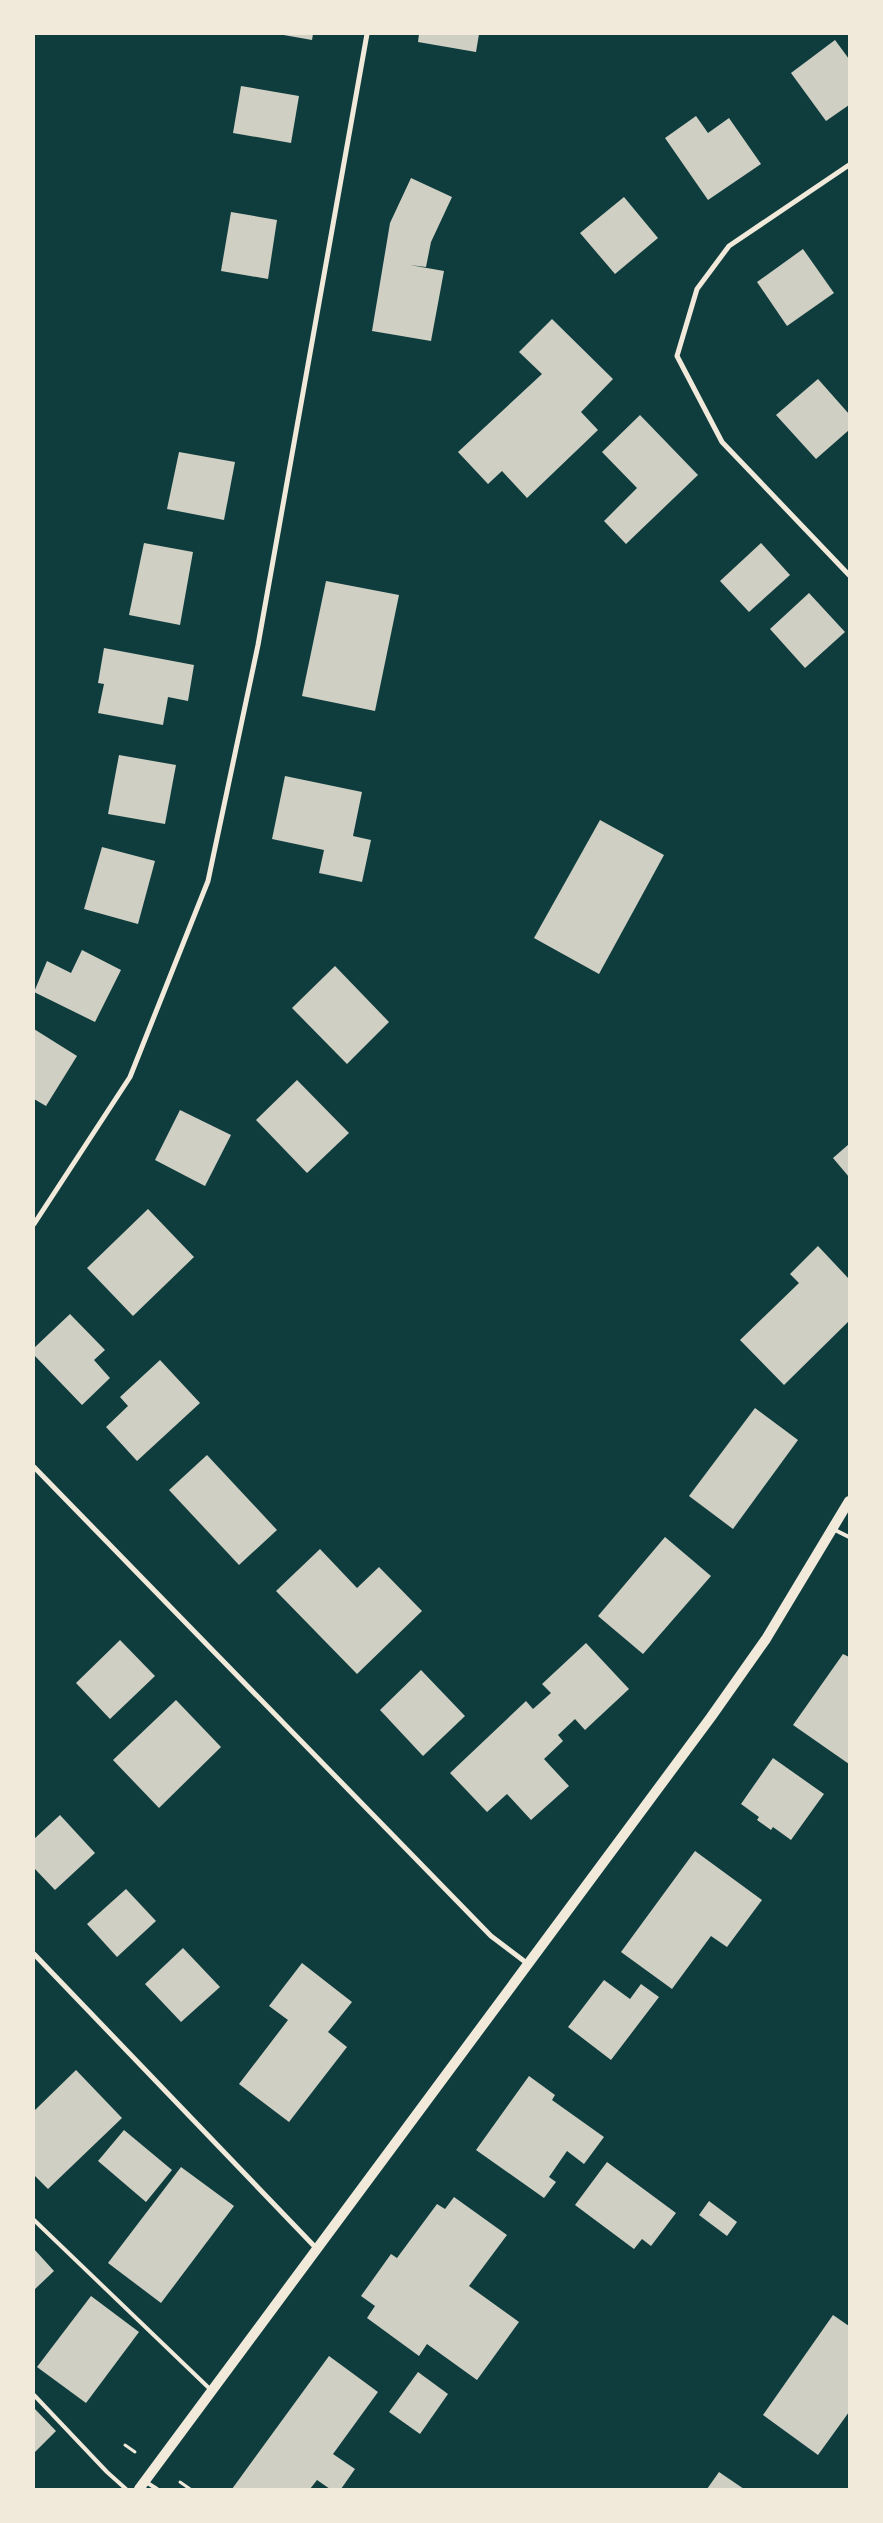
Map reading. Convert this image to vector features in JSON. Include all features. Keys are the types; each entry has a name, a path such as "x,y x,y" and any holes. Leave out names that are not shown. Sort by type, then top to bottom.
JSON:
{"main road":[{"path":"142,2485 211,2390 318,2250 711,1717 766,1639 849,1501"}],"street":[{"path":"34,1224 130,1077 208,881 258,645 367,34"},
{"path":"849,165 729,246 697,290 677,356 722,442 849,575"},
{"path":"34,1467 491,1936 528,1964"},
{"path":"34,1954 318,2250"}],"lane":[{"path":"833,1529 849,1537"},
{"path":"34,2220 211,2390"},
{"path":"34,2395 107,2472 126,2489"},
{"path":"142,2485 157,2489"}],"path":[{"path":"178,2480 190,2489"}],"building":[{"path":"278,34 313,34 312,40"},
{"path":"419,34 479,34 476,52 418,42"},
{"path":"835,40 849,59 849,105 826,121 791,73"},
{"path":"241,86 299,96 291,143 233,133"},
{"path":"696,116 708,133 729,118 761,164 708,200 665,138"},
{"path":"411,178 452,197 431,242 426,267 410,265 444,271 431,341 372,331 390,223"},
{"path":"624,197 658,238 615,274 580,233"},
{"path":"231,212 277,220 268,279 221,271"},
{"path":"803,249 834,293 787,326 757,282"},
{"path":"552,319 613,379 581,412 598,430 527,498 502,471 488,484 458,452 542,374 519,352"},
{"path":"818,379 849,414 849,430 816,459 776,415"},
{"path":"640,415 698,475 626,544 604,521 637,488 602,452"},
{"path":"179,452 235,462 224,520 167,509"},
{"path":"144,543 193,552 180,625 129,615"},
{"path":"761,543 790,575 749,612 720,581"},
{"path":"326,581 399,595 375,711 302,696"},
{"path":"809,593 845,632 805,668 770,629"},
{"path":"104,648 194,665 188,701 168,697 163,725 98,713 104,684 98,683"},
{"path":"119,755 176,765 165,824 108,814"},
{"path":"285,776 362,792 353,836 371,840 362,882 319,873 324,850 272,839"},
{"path":"600,820 664,855 599,974 534,938"},
{"path":"102,847 155,861 138,924 84,909"},
{"path":"82,950 121,970 95,1022 34,992 47,961 71,973"},
{"path":"335,966 389,1022 347,1064 292,1008"},
{"path":"34,1029 77,1056 46,1106 34,1099"},
{"path":"297,1080 349,1133 307,1173 256,1120"},
{"path":"180,1110 231,1135 205,1186 155,1160"},
{"path":"849,1144 849,1177 833,1158"},
{"path":"148,1209 194,1257 133,1316 87,1268"},
{"path":"818,1246 849,1279 849,1321 784,1385 740,1340 799,1283 790,1274"},
{"path":"70,1314 105,1350 94,1360 110,1378 82,1405 34,1355 34,1348"},
{"path":"160,1360 200,1403 137,1461 106,1427 128,1406 120,1397"},
{"path":"755,1408 798,1440 733,1529 689,1496"},
{"path":"207,1455 277,1530 239,1565 169,1490"},
{"path":"665,1537 711,1576 643,1654 598,1616"},
{"path":"320,1549 357,1588 379,1567 422,1611 357,1674 276,1591"},
{"path":"120,1640 155,1676 110,1719 76,1683"},
{"path":"586,1643 629,1689 585,1730 575,1719 558,1735 563,1741 544,1759 569,1786 531,1820 507,1794 487,1812 450,1773 526,1701 533,1709 551,1693 542,1684"},
{"path":"843,1654 849,1657 849,1764 793,1725"},
{"path":"421,1670 465,1716 423,1756 380,1710"},
{"path":"176,1700 221,1747 159,1808 113,1760"},
{"path":"773,1758 824,1794 791,1840 773,1827 771,1830 757,1820 759,1817 741,1804"},
{"path":"60,1815 95,1853 55,1890 34,1868 34,1839"},
{"path":"695,1851 762,1900 727,1947 711,1936 672,1989 621,1952"},
{"path":"126,1889 156,1921 117,1957 87,1924"},
{"path":"183,1948 220,1987 181,2022 145,1984"},
{"path":"302,1963 352,2002 328,2032 347,2047 289,2122 239,2084 288,2020 269,2006"},
{"path":"604,1980 630,1999 641,1984 659,1997 611,2060 568,2027"},
{"path":"76,2070 122,2118 48,2189 34,2175 34,2111"},
{"path":"529,2076 555,2095 552,2100 604,2137 584,2164 567,2151 549,2177 556,2182 544,2198 476,2150"},
{"path":"124,2130 172,2170 146,2202 98,2161"},
{"path":"607,2162 676,2213 651,2246 642,2239 634,2249 575,2205"},
{"path":"181,2167 234,2206 161,2303 108,2263"},
{"path":"454,2197 507,2235 469,2286 519,2322 477,2380 427,2344 419,2356 367,2318 375,2306 361,2296 391,2254 397,2258 437,2204 445,2209"},
{"path":"709,2201 737,2222 727,2236 699,2215"},
{"path":"34,2249 54,2271 34,2290"},
{"path":"91,2296 139,2332 86,2403 37,2367"},
{"path":"833,2315 849,2326 849,2412 818,2455 763,2415"},
{"path":"329,2356 378,2392 333,2454 355,2469 341,2489 330,2489 317,2480 310,2489 232,2489"},
{"path":"418,2372 448,2394 420,2434 389,2412"},
{"path":"34,2408 56,2431 34,2453"},
{"path":"719,2472 744,2489 707,2489"}]}
